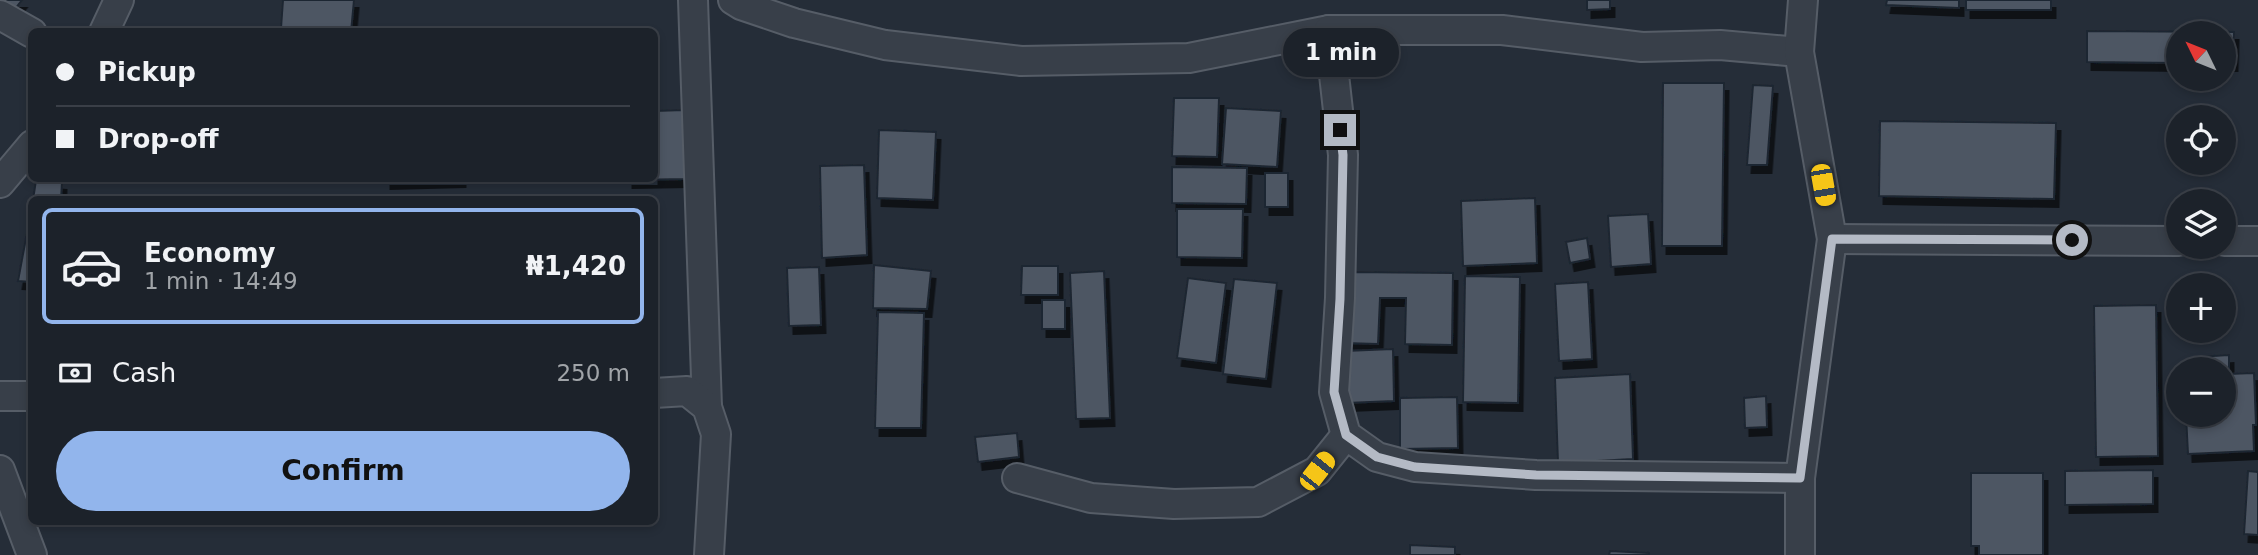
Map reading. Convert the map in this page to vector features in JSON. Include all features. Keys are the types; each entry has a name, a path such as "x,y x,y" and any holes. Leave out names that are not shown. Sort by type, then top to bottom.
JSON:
{"street":[{"path":"106,28 119,0"},
{"path":"693,0 707,407 716,434 709,555"},
{"path":"733,0 794,23 886,45 1021,61 1189,58 1329,30 1502,30 1642,47 1720,45 1799,52"},
{"path":"1800,555 1800,478 1832,239 1799,52 1803,0"},
{"path":"0,15 28,31"},
{"path":"1329,30 1343,155 1340,299 1334,392 1346,435 1377,457 1415,467 1536,475 1800,478"},
{"path":"0,183 28,150"},
{"path":"1832,239 2166,241"},
{"path":"2236,241 2258,241"},
{"path":"658,393 687,391 707,407"},
{"path":"0,396 28,396"},
{"path":"1017,478 1091,498 1174,504 1258,502 1317,471 1346,435"},
{"path":"0,470 32,555"}],"building":[{"path":"0,0 22,0 11,14 0,6"},
{"path":"283,0 354,0 351,28 281,28"},
{"path":"1587,0 1610,0 1610,9 1587,10"},
{"path":"1887,0 1959,0 1959,8 1886,5"},
{"path":"1966,0 2051,0 2051,10 1966,10"},
{"path":"2087,31 2166,32 2166,63 2087,62"},
{"path":"1663,83 1724,83 1722,246 1662,246"},
{"path":"1753,85 1773,86 1767,165 1747,165"},
{"path":"1174,98 1219,98 1217,157 1172,156"},
{"path":"1226,108 1281,111 1277,167 1222,164"},
{"path":"685,110 686,179 658,179 658,111"},
{"path":"1880,121 2056,123 2054,199 1879,196"},
{"path":"879,130 936,132 933,200 877,198"},
{"path":"864,165 867,255 822,258 820,166"},
{"path":"1172,167 1247,168 1246,204 1172,203"},
{"path":"1265,173 1288,173 1288,207 1265,207"},
{"path":"36,182 62,182 61,196 34,196"},
{"path":"1535,198 1537,263 1463,266 1461,201"},
{"path":"1177,209 1243,209 1242,258 1177,257"},
{"path":"1648,214 1651,264 1611,267 1608,216"},
{"path":"28,227 28,282 18,281"},
{"path":"1587,238 1590,259 1570,263 1566,242"},
{"path":"874,265 931,271 927,309 873,308"},
{"path":"1022,266 1058,266 1058,295 1021,295"},
{"path":"819,267 821,325 789,326 787,268"},
{"path":"1104,271 1110,418 1076,419 1070,273"},
{"path":"1346,272 1453,273 1452,345 1405,344 1406,298 1380,298 1378,344 1344,343"},
{"path":"1465,276 1520,277 1518,403 1463,402"},
{"path":"1188,278 1226,283 1216,363 1177,358"},
{"path":"1234,279 1277,283 1266,379 1223,374"},
{"path":"1588,282 1592,359 1559,361 1555,284"},
{"path":"1042,300 1065,300 1065,329 1042,329"},
{"path":"2156,305 2158,456 2096,457 2094,306"},
{"path":"878,312 924,313 921,428 875,428"},
{"path":"1393,349 1394,401 1346,403 1345,351"},
{"path":"2229,355 2229,357 2197,357"},
{"path":"2254,373 2254,451 2188,454 2187,427 2236,427 2236,374"},
{"path":"1630,374 1633,459 1558,463 1555,378"},
{"path":"1766,396 1767,427 1745,428 1744,398"},
{"path":"1457,397 1458,448 1400,449 1400,398"},
{"path":"1017,433 1019,457 978,462 975,437"},
{"path":"2153,470 2153,504 2065,505 2065,471"},
{"path":"2248,471 2258,472 2258,535 2244,534"},
{"path":"1971,473 2043,473 2043,555 1979,555 1979,546 1971,546"},
{"path":"1410,545 1455,547 1455,555 1410,555"},
{"path":"1610,551 1649,553 1649,555 1609,555"}],"route":[{"path":"1340,130 1343,155 1340,299 1334,392 1346,435 1377,457 1415,467 1536,475 1800,478 1832,239 2072,240"}]}
